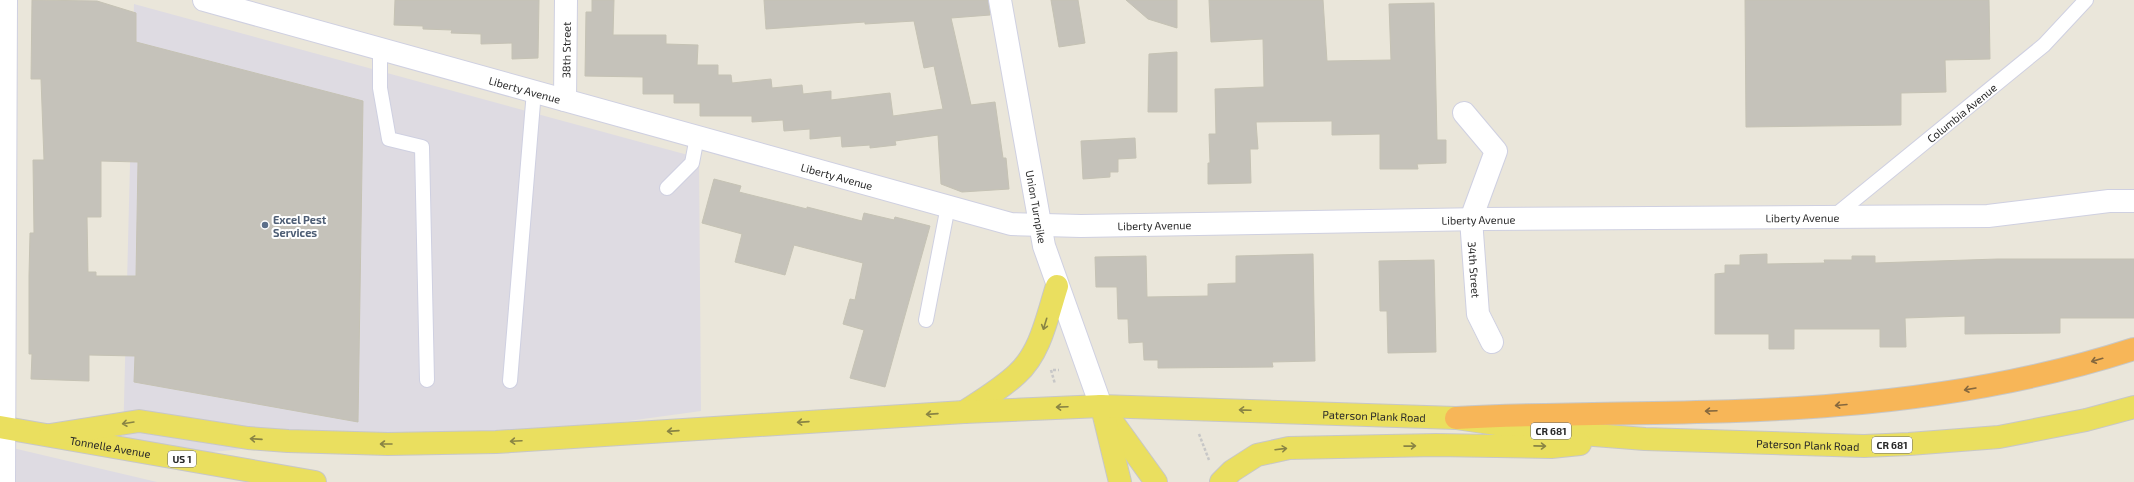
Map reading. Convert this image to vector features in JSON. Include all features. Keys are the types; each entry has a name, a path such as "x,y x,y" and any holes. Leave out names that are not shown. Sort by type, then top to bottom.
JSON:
{"highway":[{"path":"1456,418 1539,414 1736,411 1880,401 1997,384 2068,368 2134,349"}],"main road":[{"path":"964,412 1017,374 1028,361 1042,334 1057,286"},
{"path":"1101,406 1120,482"},
{"path":"1101,406 1156,482"},
{"name":"Paterson Plank Road","path":"50,435 139,421 248,438 288,441 388,444 496,442 964,412 1101,406 1456,418 1544,430 1645,439 1864,446 1999,437 2043,430 2086,420 2134,406"},
{"name":"Tonnelle Avenue","path":"2,427 315,482"},
{"name":"Paterson Plank Road","path":"1222,482 1232,471 1257,455 1289,448 1436,445 1551,447 1645,439"}],"street":[{"path":"4,482 2,427 6,0"},
{"name":"Liberty Avenue","path":"204,0 275,10 380,48 1011,224 1039,226 1471,219 1988,216 2109,201 2134,200"},
{"name":"38th Street","path":"565,100 566,0"},
{"name":"Union Turnpike","path":"1000,0 1039,226 1057,286 1101,406"},
{"name":"34th Street","path":"1464,114 1496,151 1471,219 1478,314 1492,342"}],"lane":[{"name":"Columbia Avenue","path":"1832,218 2044,45 2086,0"},
{"path":"380,48 380,88 389,139 422,146 426,380"},
{"path":"510,381 534,91"},
{"path":"667,188 692,163 697,136"},
{"path":"926,320 948,206"}],"path":[{"path":"1047,369 1059,370"},
{"path":"1052,370 1055,384"},
{"path":"1199,434 1210,461"}],"shaded area":[{"path":"134,4 699,158 701,411 469,443 255,448 189,454 123,443"},
{"path":"0,445 157,482 0,482"}],"building":[{"path":"32,0 97,1 136,13 136,42 363,101 358,422 134,382 135,356 89,355 89,381 31,379 32,354 29,354 29,276 30,233 34,233 33,160 44,160 41,79 31,79","holes":["101,161 138,162 136,276 96,276 96,272 88,272 87,217 101,217"]},
{"path":"395,0 539,0 538,58 512,59 512,43 481,44 481,34 451,33 452,30 423,29 423,26 394,25"},
{"path":"592,0 614,0 613,35 666,35 666,44 698,45 697,65 718,65 718,75 731,75 732,83 771,79 772,88 802,85 803,94 831,91 831,100 890,93 893,116 943,109 934,66 924,68 914,21 865,24 865,22 766,29 764,0 988,0 990,15 951,18 971,105 995,102 1003,158 1006,158 1009,189 962,192 941,184 938,135 895,141 896,145 870,148 870,145 842,147 841,136 810,139 810,129 784,131 783,120 752,122 752,116 700,116 700,103 674,103 674,94 643,94 643,77 585,76 586,12 592,12"},
{"path":"1051,0 1078,0 1085,43 1059,47"},
{"path":"1126,0 1177,0 1177,28 1148,19"},
{"path":"1209,0 1323,0 1327,61 1391,60 1389,4 1434,3 1437,140 1446,140 1446,163 1417,164 1418,169 1380,169 1380,134 1332,135 1332,121 1256,122 1258,149 1250,149 1251,183 1208,184 1208,163 1210,163 1209,134 1216,134 1215,89 1264,87 1263,39 1211,42"},
{"path":"1745,0 1989,0 1990,59 1945,60 1946,92 1901,93 1901,125 1746,127"},
{"path":"1177,52 1177,112 1148,112 1149,54"},
{"path":"1135,138 1136,158 1118,159 1118,172 1110,172 1110,177 1083,179 1081,141"},
{"path":"714,179 741,186 739,192 862,221 864,213 894,220 895,217 930,226 885,387 850,378 864,330 843,324 850,299 855,300 863,263 794,245 785,275 735,262 742,234 702,223"},
{"path":"1313,254 1315,361 1272,362 1273,367 1158,368 1158,360 1144,360 1143,342 1129,343 1128,319 1118,319 1117,287 1096,287 1095,257 1146,256 1147,297 1208,296 1208,284 1236,283 1236,256"},
{"path":"1767,254 1767,264 1825,263 1824,260 1852,260 1852,256 1875,256 1875,263 1998,259 2134,259 2134,318 2060,318 2060,333 1965,334 1965,316 1905,318 1906,347 1880,347 1880,329 1794,329 1794,349 1769,349 1769,334 1715,334 1715,274 1725,273 1725,265 1740,265 1740,255"},
{"path":"1434,260 1436,352 1388,353 1387,311 1380,311 1379,261"}],"place":[{"name":"Excel Pest Services","path":"265,225"}]}
